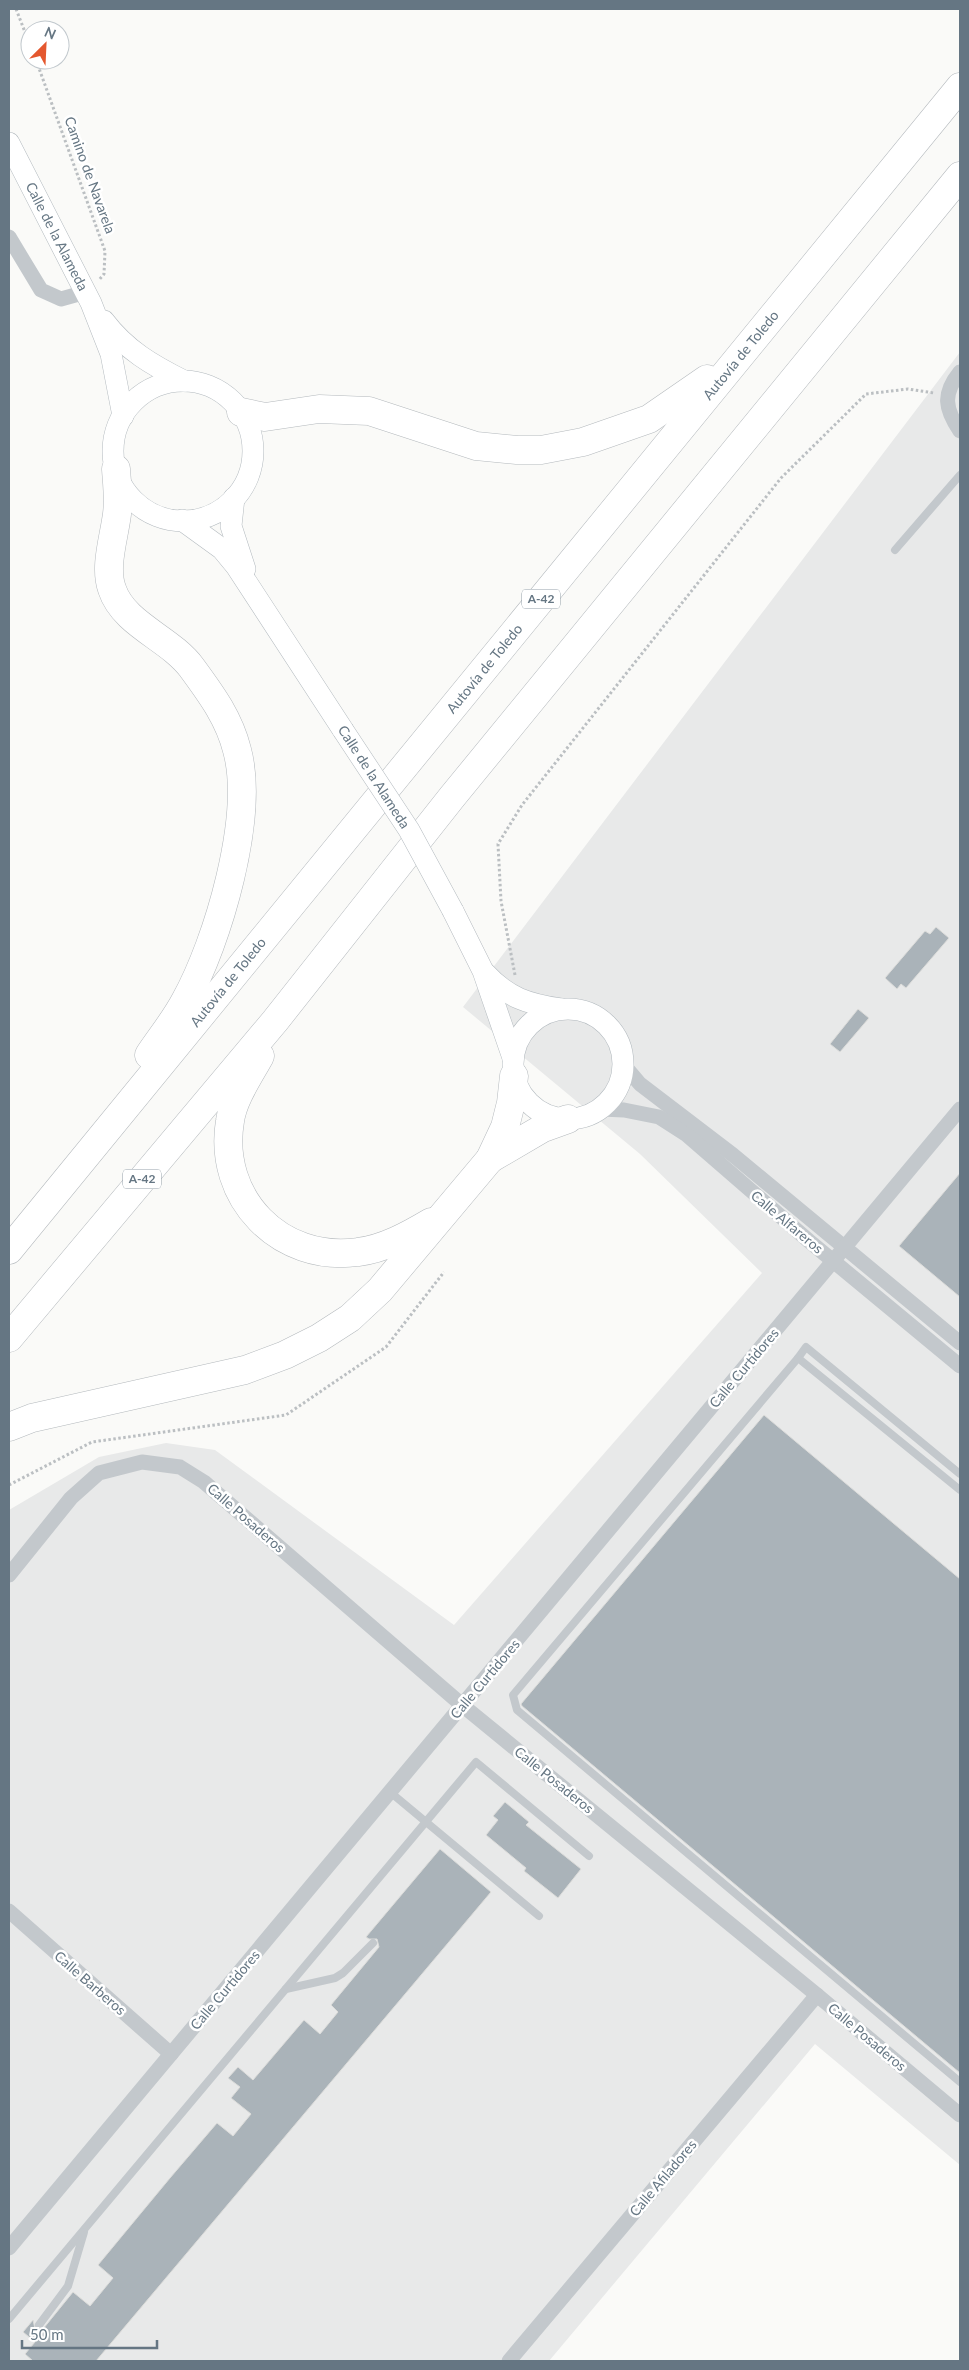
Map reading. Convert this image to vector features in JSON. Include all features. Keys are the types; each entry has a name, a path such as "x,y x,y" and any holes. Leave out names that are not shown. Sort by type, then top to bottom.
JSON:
{"highway":[{"name":"Autovía de Toledo","path":"9,1250 960,87"},
{"name":"A-42","path":"9,1338 275,1021 458,789 960,176"},
{"path":"241,412 265,417 319,409 369,412 476,446 541,450 584,442 649,419 680,400 742,352"},
{"path":"116,469 117,512 109,577 112,589 120,606 186,660 222,709 238,751 242,798 237,850 209,946 185,1001 126,1089 123,1112"},
{"path":"275,1021 230,1120 228,1149 232,1175 244,1201 256,1218 273,1232 292,1243 334,1253 358,1252 383,1246 409,1235 443,1214"},
{"path":"9,1427 32,1418 245,1370 311,1342 350,1318 380,1290 490,1159 505,1127 512,1103 514,1067"},
{"path":"490,1159 543,1128 568,1119"}],"street":[{"name":"Calle de la Alameda","path":"9,143 88,297 111,354 123,416"},
{"path":"9,237 40,290 61,299 88,297"},
{"name":"Calle de la Alameda","path":"88,297 125,346 143,359 184,381"},
{"path":"960,372 947,396 949,415 960,431"},
{"name":"Calle de la Alameda","path":"184,381 197,382 216,390 232,401 241,412 252,436 252,456 248,476 234,498 210,515 182,520 157,515 140,505 127,492 116,469 114,442 123,416 130,406 148,390 160,385 184,381"},
{"name":"Calle de la Alameda","path":"234,498 231,526 253,590"},
{"name":"Calle de la Alameda","path":"182,520 222,549 253,590 409,830 483,971 514,1067"},
{"name":"Calle de la Alameda","path":"483,971 499,988 515,998 563,1010"},
{"path":"563,1010 582,1011 599,1019 612,1031 620,1046 623,1064 621,1081 613,1097 600,1109 585,1117 568,1119 550,1116 534,1108 521,1094 514,1067 519,1040 530,1025 545,1014 563,1010"},
{"name":"Calle Alfareros","path":"623,1064 640,1084 733,1155 960,1343"},
{"name":"Calle Alfareros","path":"600,1109 624,1110 659,1117 688,1135 724,1169 833,1262 960,1366"},
{"name":"Calle Curtidores","path":"9,2248 960,1109"},
{"name":"Calle Posaderos","path":"9,1576 71,1498 99,1473 142,1462 180,1467 204,1482 462,1705 817,1994 960,2115"},
{"name":"Calle Barberos","path":"9,1911 171,2054"},
{"name":"Calle Afiladores","path":"510,2361 817,1994"}],"lane":[{"path":"895,550 960,475"},
{"path":"960,1474 806,1347 513,1695 517,1710 960,2082"},
{"path":"798,1358 960,1490"},
{"path":"9,2319 476,1762 589,1856"},
{"path":"390,1792 539,1916"},
{"path":"285,1989 344,1974 373,1943"},
{"path":"39,2325 68,2286 85,2228"}],"path":[{"name":"Camino de Navarela","path":"40,70 105,251 104,274 88,297"},
{"path":"516,976 501,901 498,844 522,805 781,478 866,394 908,388 947,396"},
{"path":"9,1485 92,1442 286,1415 386,1347 444,1272"}],"shaded area":[{"path":"960,352 960,2165 815,2044 549,2361 9,2361 9,1510 99,1457 166,1443 215,1450 454,1625 762,1273 640,1154 463,1007"}],"building":[{"path":"936,927 949,938 906,988 901,984 897,989 885,978 925,931 930,934"},
{"path":"858,1009 869,1018 840,1052 830,1044"},
{"path":"960,1173 960,1297 899,1246"},
{"path":"764,1415 960,1579 960,2073 521,1704"},
{"path":"505,1802 529,1822 526,1825 581,1869 558,1898 524,1871 526,1868 486,1835 498,1820 493,1816"},
{"path":"440,1849 491,1892 96,2361 33,2361 25,2354 35,2342 23,2332 33,2320 35,2329 43,2329 73,2292 90,2306 113,2278 98,2265 170,2178 217,2123 233,2136 251,2114 231,2098 240,2087 228,2078 238,2067 253,2080 304,2020 320,2034 338,2012 331,2005 379,1947 377,1939 366,1937"}]}
